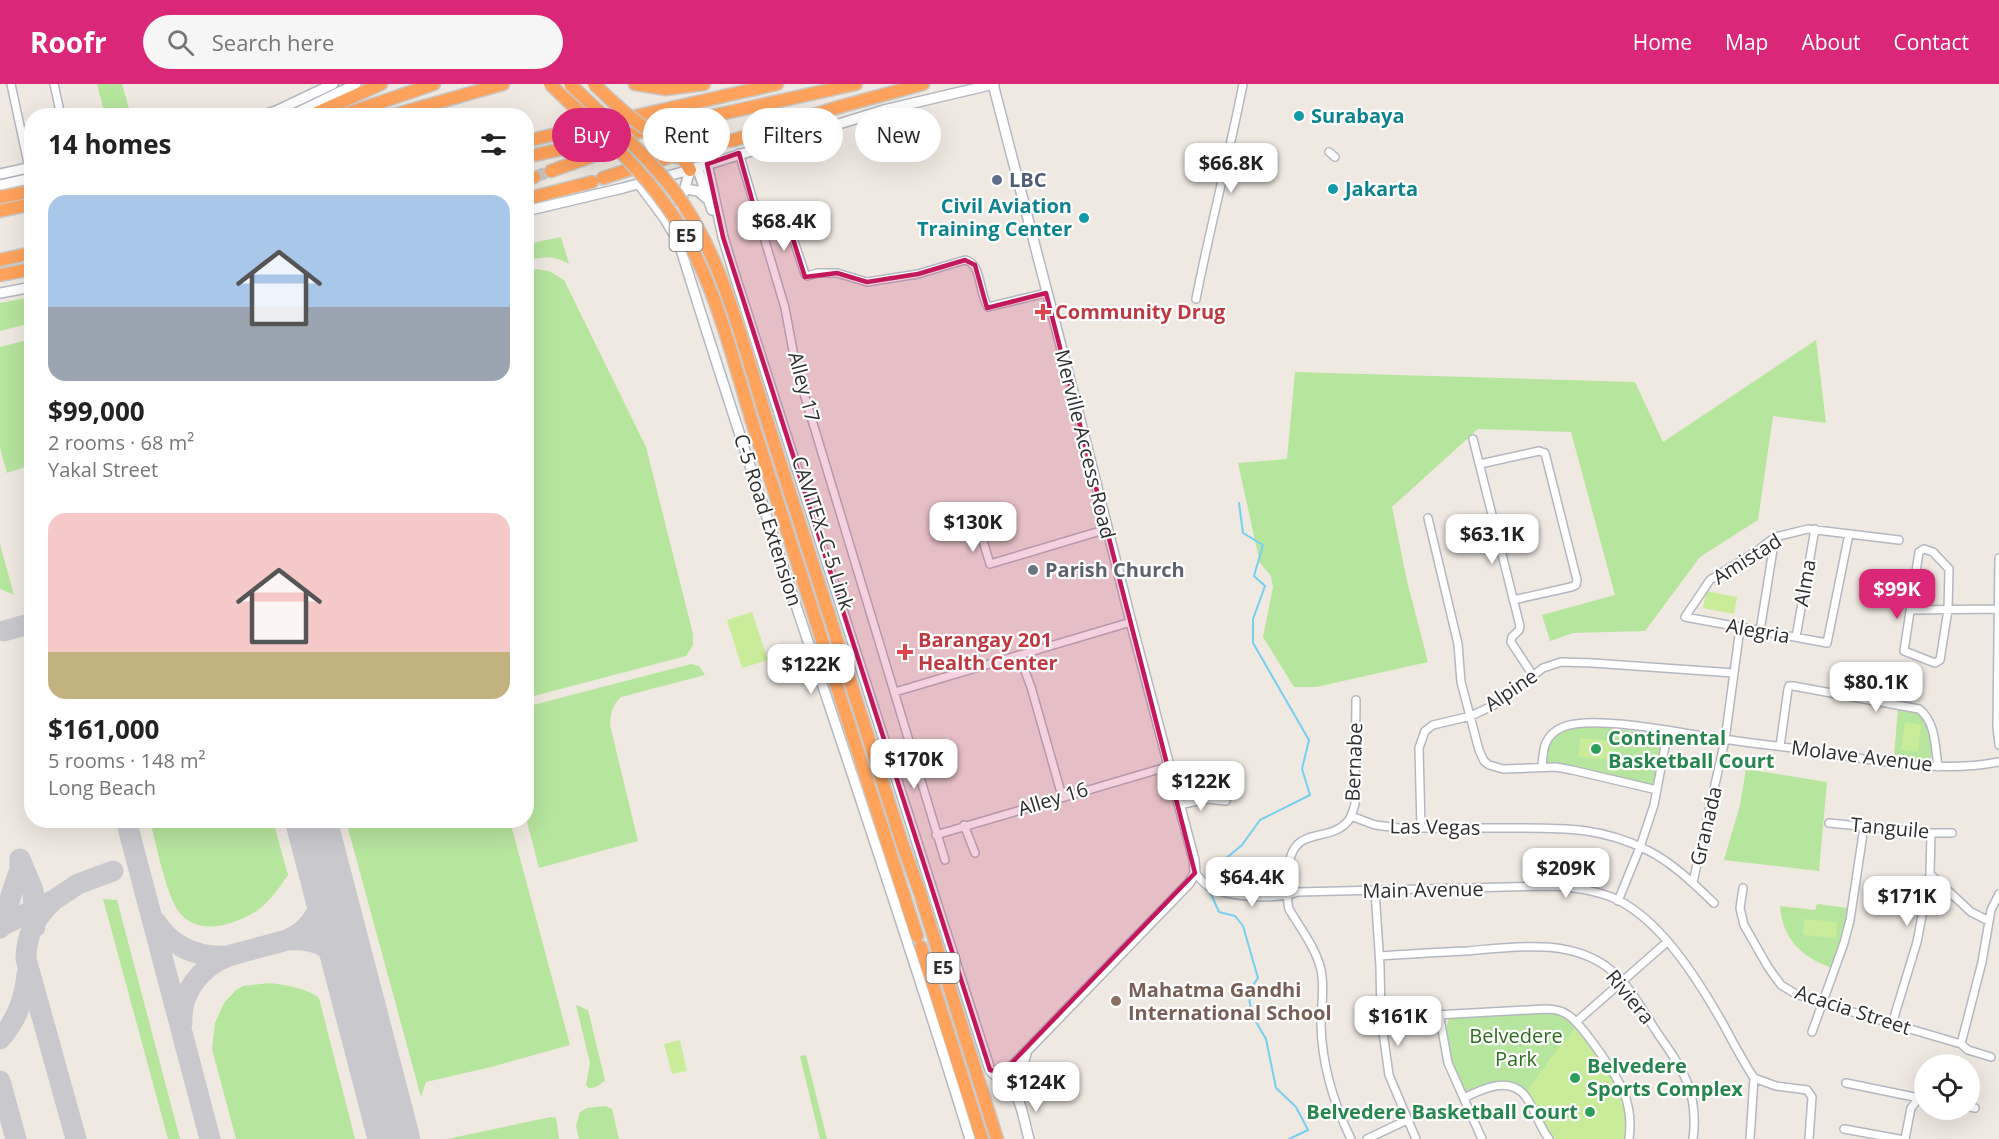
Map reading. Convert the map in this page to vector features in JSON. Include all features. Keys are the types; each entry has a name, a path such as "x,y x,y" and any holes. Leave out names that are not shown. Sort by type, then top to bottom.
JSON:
{"highway":[{"path":"328,108 381,84"},
{"path":"364,108 435,84"},
{"path":"416,108 502,84"},
{"name":"CAVITEX–C-5 Link","path":"550,84 646,179 681,227 708,286 982,1139"},
{"name":"CAVITEX–C-5 Link","path":"570,84 659,173 700,231 714,262 920,893 997,1139"},
{"path":"594,84 640,125 665,138 688,144 734,140 923,84"},
{"path":"635,84 666,89 704,84"},
{"path":"534,139 777,84"},
{"path":"534,155 856,84"},
{"path":"551,171 607,151 634,134"},
{"path":"534,197 597,180 663,158 676,156 685,160 693,169"},
{"path":"0,197 24,192"},
{"path":"0,211 24,206"},
{"path":"0,260 24,255"},
{"path":"0,275 24,270"}],"main road":[{"path":"281,108 333,84"},
{"path":"305,108 346,86 356,84"},
{"path":"534,210 693,169 884,110 993,84"},
{"name":"Merville Access Road","path":"993,84 1170,766 1194,860 1195,873"},
{"path":"707,164 723,237"},
{"path":"679,243 678,222 685,189 693,169"},
{"path":"693,169 723,237 990,1070 995,1077 1008,1084 1017,1096 1029,1139"},
{"path":"0,174 24,172"},
{"path":"0,184 24,174"},
{"name":"C-5 Road Extension","path":"639,184 665,219 679,243 970,1139"},
{"path":"685,189 698,191 708,201"},
{"path":"0,293 24,288"},
{"path":"990,1070 998,1074 1005,1072 1027,1052 1189,883 1195,873"},
{"path":"1017,1096 1020,1073 1027,1052"}],"street":[{"path":"11,84 24,141"},
{"path":"54,84 58,108"},
{"path":"1196,299 1214,209 1238,117 1243,84"},
{"path":"1329,152 1335,157"},
{"name":"Alley 17","path":"739,153 785,308 796,367 945,860"},
{"path":"759,225 776,220 788,223 807,276 818,273 837,273 867,282 918,274 965,260 975,265 981,291 988,307 1046,293"},
{"path":"1473,439 1520,626 1511,642 1532,674"},
{"path":"1480,464 1539,451 1545,453 1577,580 1571,587 1514,600"},
{"path":"974,511 989,564 1107,529"},
{"path":"1428,518 1455,628 1461,682 1484,761 1503,769 1572,770 1657,790"},
{"name":"Amistad","path":"1686,618 1685,615 1710,580 1775,537 1815,529 1899,540"},
{"name":"Alma","path":"1796,637 1815,529"},
{"name":"Alegria","path":"1686,618 1826,644 1849,534"},
{"path":"1760,631 1775,537"},
{"path":"1924,549 1933,552 1949,569 1948,610 1940,660 1935,663 1904,651 1911,610 1919,552 1924,549"},
{"path":"1999,558 1997,726 1999,745"},
{"path":"1911,610 1998,609"},
{"path":"895,692 1131,622"},
{"name":"Granada","path":"1693,882 1725,740 1740,628"},
{"path":"1019,655 1031,687 1062,796"},
{"name":"Alpine","path":"1421,828 1419,747 1421,738 1433,725 1471,716 1494,705 1512,693 1532,674 1543,668 1561,662 1734,673"},
{"path":"1780,746 1788,689 1793,686 1919,709 1929,719 1934,734 1938,767"},
{"name":"Bernabe","path":"1288,892 1288,865 1293,851 1301,841 1340,828 1351,816 1357,794 1356,700"},
{"name":"Molave Avenue","path":"1542,768 1543,747 1547,738 1564,726 1590,722 1668,730 1891,763 1938,767 1999,762"},
{"path":"1618,901 1640,847 1657,790 1668,730"},
{"name":"Alley 16","path":"936,835 1170,766"},
{"path":"1179,805 1207,798 1226,801"},
{"name":"Las Vegas","path":"1351,816 1375,825 1399,828 1577,828 1608,835 1640,847 1671,865 1693,882 1714,903"},
{"name":"Tanguile","path":"1829,823 1931,833 1952,832"},
{"path":"964,825 975,853"},
{"path":"1812,1032 1850,920 1864,827"},
{"path":"1892,1023 1915,951 1930,874 1931,833"},
{"name":"Main Avenue","path":"1195,873 1207,885 1242,896 1288,892 1566,887 1592,891 1618,901 1640,916 1667,942 1703,990 1754,1078"},
{"path":"1930,874 1971,912 1989,921"},
{"name":"Acacia Street","path":"1743,888 1740,908 1744,925 1767,967 1781,986 1822,1003 1961,1044 1968,1050 1991,1057"},
{"path":"1375,891 1380,956 1381,1018 1389,1075 1416,1139"},
{"path":"1288,892 1290,909 1316,954 1321,969 1324,990 1321,1017 1324,1060 1329,1087 1352,1139"},
{"path":"1961,1044 1975,994 1993,902 1999,894"},
{"path":"1576,1022 1667,942"},
{"name":"Riviera","path":"1380,956 1526,947 1577,952 1592,959 1612,971 1623,982 1686,1076 1693,1101 1693,1139"},
{"path":"1381,1018 1440,1013 1554,1009 1568,1014 1616,1076 1625,1094 1630,1121 1629,1139"},
{"path":"1440,1013 1448,1063 1482,1139"},
{"path":"1750,1139 1754,1078 1776,1086 1807,1090 1812,1097 1809,1139"},
{"path":"1846,1083 1914,1096"},
{"path":"1464,1098 1491,1086 1501,1085 1519,1090 1526,1096 1541,1128 1549,1139"},
{"path":"1905,1139 1911,1108 1914,1105"},
{"path":"1367,1139 1407,1120"},
{"path":"1844,1129 1899,1139"}],"highlighted area":[{"path":"739,153 759,225 776,220 788,223 805,277 837,273 867,282 918,274 965,260 975,265 987,308 1046,293 1195,873 1002,1073 990,1070 723,237 707,164"}],"green space":[{"path":"97,84 122,84 129,108 103,108"},
{"path":"561,237 569,264 558,259 534,259 534,243"},
{"path":"534,270 549,271 564,280 646,447 693,634 693,645 686,656 534,696"},
{"path":"24,298 24,325 0,331 0,303"},
{"path":"1816,340 1826,423 1773,416 1758,520 1700,557 1645,631 1573,633 1550,641 1542,615 1615,595 1571,432 1478,429 1392,507 1407,581 1428,662 1316,687 1294,687 1263,637 1273,587 1271,576 1260,563 1238,463 1287,459 1295,372 1635,382 1663,442"},
{"path":"24,341 24,467 7,473 0,448 0,347"},
{"path":"0,544 14,595 0,589"},
{"path":"1706,591 1737,597 1734,614 1703,608"},
{"path":"752,612 768,660 742,668 727,620"},
{"path":"691,664 699,666 705,675 621,697 612,709 610,725 638,841 539,868 529,828 534,828 534,705"},
{"path":"1898,708 1908,709 1922,717 1931,740 1931,759 1924,761 1894,757"},
{"path":"1905,722 1921,725 1918,752 1901,749"},
{"path":"1594,726 1662,735 1653,785 1573,767 1546,764 1550,743 1559,733 1574,728"},
{"name":"Continental Basketball Court","path":"1580,738 1613,741 1611,760 1578,757"},
{"path":"1746,769 1827,782 1819,871 1724,860 1740,805"},
{"path":"152,828 275,828 288,875 258,910 239,920 217,926 196,924 187,920 174,904"},
{"path":"348,828 512,828 570,1045 426,1082 421,1097"},
{"path":"103,899 117,900 180,1139 168,1139"},
{"path":"1817,904 1849,908 1842,942 1832,968 1812,959 1796,946 1782,918 1780,906 1815,910"},
{"path":"1804,919 1837,922 1836,938 1803,935"},
{"path":"269,983 302,989 319,998 355,1139 236,1139 212,1049 215,1023 224,1003 236,990 243,986"},
{"path":"576,1005 588,1010 605,1080 600,1085 589,1088 586,1085 590,1063"},
{"name":"Belvedere Park","path":"1546,1011 1567,1018 1577,1026 1555,1139 1531,1097 1514,1083 1498,1082 1465,1092 1451,1069 1447,1048 1447,1027 1450,1017"},
{"name":"Belvedere Sports Complex","path":"1577,1026 1608,1066 1621,1088 1627,1111 1626,1139 1555,1139 1546,1128 1527,1091"},
{"path":"680,1040 687,1071 672,1074 664,1044"},
{"path":"806,1055 827,1139 820,1139 800,1056"},
{"path":"606,1106 612,1109 619,1139 579,1139 576,1126 580,1112 587,1108"},
{"path":"551,1117 556,1118 559,1139 447,1139"}],"waterway":[{"path":"1239,503 1243,533 1263,545 1254,576 1265,586 1253,619 1253,643 1309,740 1302,769 1310,795 1260,820 1242,845 1218,865 1210,892 1219,912 1235,916 1243,926 1258,978 1248,992 1252,1015 1266,1039 1276,1088 1296,1107 1308,1130 1289,1139"}],"taxiway":[{"path":"4,631 24,625"},
{"path":"128,828 210,1139"},
{"path":"20,859 33,890 35,927"},
{"path":"0,928 20,869 20,859"},
{"path":"1,926 54,900 78,884 113,871"},
{"path":"325,873 323,894 316,913 305,929 287,940 310,941 327,948 353,980"},
{"path":"54,900 33,926 26,950 26,959 76,1139"},
{"path":"155,921 169,938 186,949 206,955 228,956 209,967 194,982 185,1001 182,1023"},
{"path":"228,956 287,940"},
{"path":"0,1039 11,1025 19,1009 27,974"},
{"path":"0,1081 16,1139"}],"runway":[{"path":"313,828 394,1139"}],"tunnel":[{"path":"534,177 551,171"}],"place":[{"name":"Surabaya","path":"1299,116"},
{"name":"LBC","path":"997,180"},
{"name":"Jakarta","path":"1333,189"},
{"name":"Civil Aviation Training Center","path":"1084,218"},
{"name":"Community Drug","path":"1043,312"},
{"name":"Parish Church","path":"1033,570"},
{"name":"Barangay 201 Health Center","path":"905,652"},
{"name":"Continental Basketball Court","path":"1596,749"},
{"name":"Mahatma Gandhi International School","path":"1116,1001"},
{"name":"Belvedere Sports Complex","path":"1575,1078"},
{"name":"Belvedere Basketball Court","path":"1590,1112"}]}
